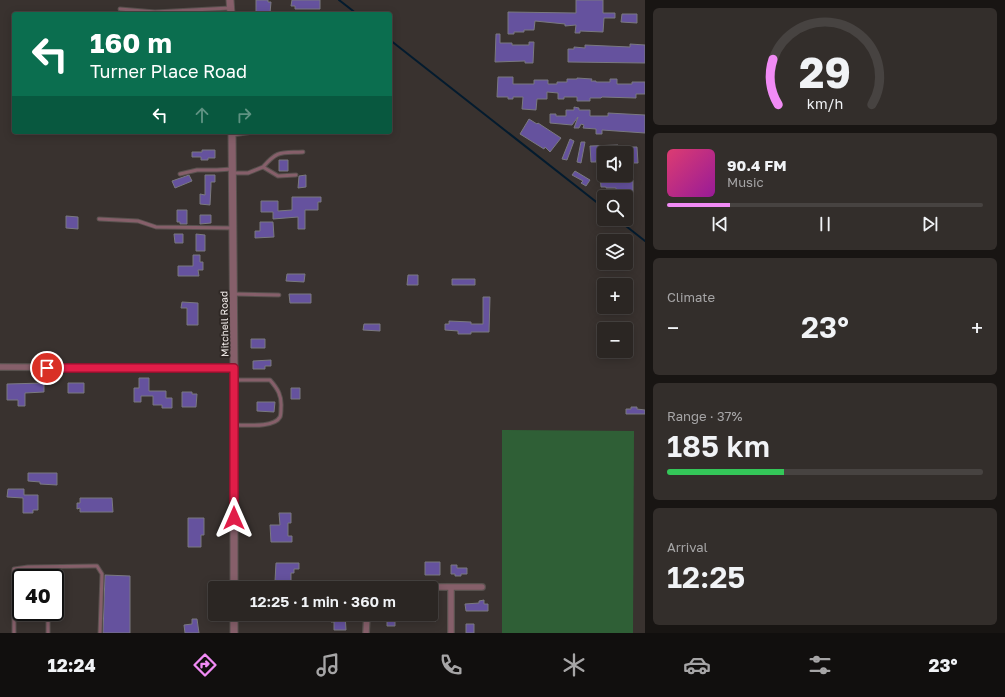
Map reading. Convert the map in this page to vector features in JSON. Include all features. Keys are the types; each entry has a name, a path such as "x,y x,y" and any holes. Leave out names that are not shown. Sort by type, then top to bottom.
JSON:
{"street":[{"path":"230,0 230,11"},
{"name":"Mitchell Road","path":"232,134 234,581"},
{"path":"0,368 234,368"},
{"path":"438,587 482,587"},
{"path":"451,587 451,633"},
{"path":"234,621 234,633"},
{"path":"366,633 367,621"}],"lane":[{"path":"120,9 155,12 230,11"},
{"path":"180,174 197,170 248,173 263,167 273,156 279,153 303,152"},
{"path":"263,167 278,176 296,175"},
{"path":"99,219 138,221 156,227 233,228"},
{"path":"233,294 279,295"},
{"path":"234,380 270,380 278,389 282,401 280,418 276,422 265,424 234,425"},
{"path":"14,633 14,569 28,567 94,566 96,566 102,574 100,633"},
{"path":"48,621 48,633"}],"green space":[{"path":"502,430 634,431 633,633 502,633"}],"building":[{"path":"256,0 268,0 268,2 271,2 270,12 256,12"},
{"path":"292,0 320,0 320,9 295,9 295,6 291,6"},
{"path":"576,0 603,0 603,13 615,13 615,18 604,18 603,32 580,31 580,33 575,33 576,25 565,26 565,24 535,21 534,30 524,30 524,32 514,32 514,34 508,34 508,12 576,13"},
{"path":"622,14 637,14 637,23 621,22"},
{"path":"496,34 500,34 500,43 529,45 529,42 534,42 533,63 525,63 525,61 495,62"},
{"path":"630,44 645,45 645,63 568,62 568,49 574,49 574,47 585,48 585,45 630,47"},
{"path":"498,77 513,77 513,84 534,84 534,80 548,80 548,84 557,84 557,82 567,82 567,79 577,78 592,79 591,81 596,82 610,82 610,79 617,79 617,84 645,82 645,94 636,94 636,98 602,97 590,98 590,101 577,101 577,97 564,97 564,99 558,99 558,93 547,92 547,99 537,99 536,110 522,109 523,97 513,97 513,99 508,99 508,97 497,97"},
{"path":"574,107 579,108 579,110 590,110 590,116 608,116 608,113 645,115 645,133 602,130 602,134 596,134 596,129 583,128 584,125 581,124 579,128 574,128 578,117 572,125 550,123 550,114 556,114 556,116 566,116 566,110 574,110"},
{"path":"529,119 561,138 550,152 545,147 544,149 520,134"},
{"path":"570,139 574,141 567,160 562,159"},
{"path":"581,142 585,142 581,163 577,162"},
{"path":"618,145 597,146 596,162 591,162 590,146"},
{"path":"633,147 637,147 638,163 633,163"},
{"path":"202,150 215,150 215,158 201,160 201,157 192,157 192,152 202,152"},
{"path":"279,160 288,160 288,171 279,171"},
{"path":"575,171 590,180 586,186 581,183 583,181 572,175"},
{"path":"189,175 192,181 175,188 172,181"},
{"path":"205,175 215,175 215,182 211,182 210,205 200,204 200,194 205,195"},
{"path":"306,175 306,187 298,188 299,176"},
{"path":"601,182 633,182 633,190 616,190 616,188 601,187"},
{"path":"292,197 321,197 321,202 318,202 318,210 305,210 305,229 298,229 298,217 273,219 273,212 261,212 261,201 278,201 278,211 292,210"},
{"path":"177,210 187,210 187,224 180,224 180,222 177,222"},
{"path":"200,215 211,215 211,223 200,224"},
{"path":"66,216 78,217 78,229 66,228"},
{"path":"260,222 273,222 274,237 255,238 255,231 260,231"},
{"path":"174,234 183,234 183,243 175,243"},
{"path":"196,234 205,235 205,251 196,251"},
{"path":"193,255 200,255 200,262 203,262 203,270 198,270 199,276 178,276 178,266 193,266"},
{"path":"287,274 305,274 304,282 286,281"},
{"path":"408,275 418,275 418,285 407,285"},
{"path":"452,279 475,279 475,285 452,285"},
{"path":"289,294 311,294 311,303 290,303"},
{"path":"483,297 490,297 489,332 458,334 458,331 445,330 445,324 449,324 449,321 483,324"},
{"path":"182,302 198,303 198,325 187,325 187,308 181,308"},
{"path":"364,324 380,324 380,331 363,330"},
{"path":"251,339 265,339 265,348 251,348"},
{"path":"271,360 271,366 265,366 265,369 253,369 253,361"},
{"path":"139,378 149,378 149,391 166,391 166,398 172,398 172,408 162,408 162,405 153,405 153,396 141,396 141,402 134,402 134,388 139,388"},
{"path":"44,383 44,392 25,393 25,406 18,406 18,400 7,400 7,384"},
{"path":"68,383 84,383 84,393 68,393"},
{"path":"291,388 300,388 300,399 291,399"},
{"path":"182,392 192,392 192,394 197,394 196,407 182,407"},
{"path":"257,402 275,402 274,412 257,411"},
{"path":"631,407 637,407 637,409 645,410 645,414 626,414 626,409 631,409"},
{"path":"28,473 57,473 57,485 40,484 40,482 28,481"},
{"path":"8,489 24,489 24,495 38,495 38,510 33,510 33,513 23,513 23,498 7,497"},
{"path":"80,498 112,498 113,512 80,512 80,508 77,509 77,503 80,503"},
{"path":"279,513 291,513 291,523 288,523 288,536 292,536 292,542 271,542 270,525 280,525"},
{"path":"188,518 204,518 204,535 201,535 201,547 188,547"},
{"path":"425,562 440,562 440,575 425,575"},
{"path":"276,563 299,563 299,569 294,569 294,573 291,573 291,581 275,581"},
{"path":"451,565 457,565 457,568 467,568 467,574 455,576 455,574 451,574"},
{"path":"105,575 130,576 130,633 103,633"},
{"path":"484,600 484,604 488,604 488,611 466,611 465,604 479,603 479,601"},
{"path":"192,619 197,619 199,633 185,633 184,625 192,624"},
{"path":"345,621 346,630 334,630 334,622 331,622"},
{"path":"387,621 395,621 395,626 387,626"},
{"path":"466,624 474,624 474,633 466,633"}],"waterway":[{"path":"339,0 354,12"},
{"path":"392,42 597,203"},
{"path":"626,226 645,241"}],"route":[{"path":"47,368 234,368 234,518"}]}
